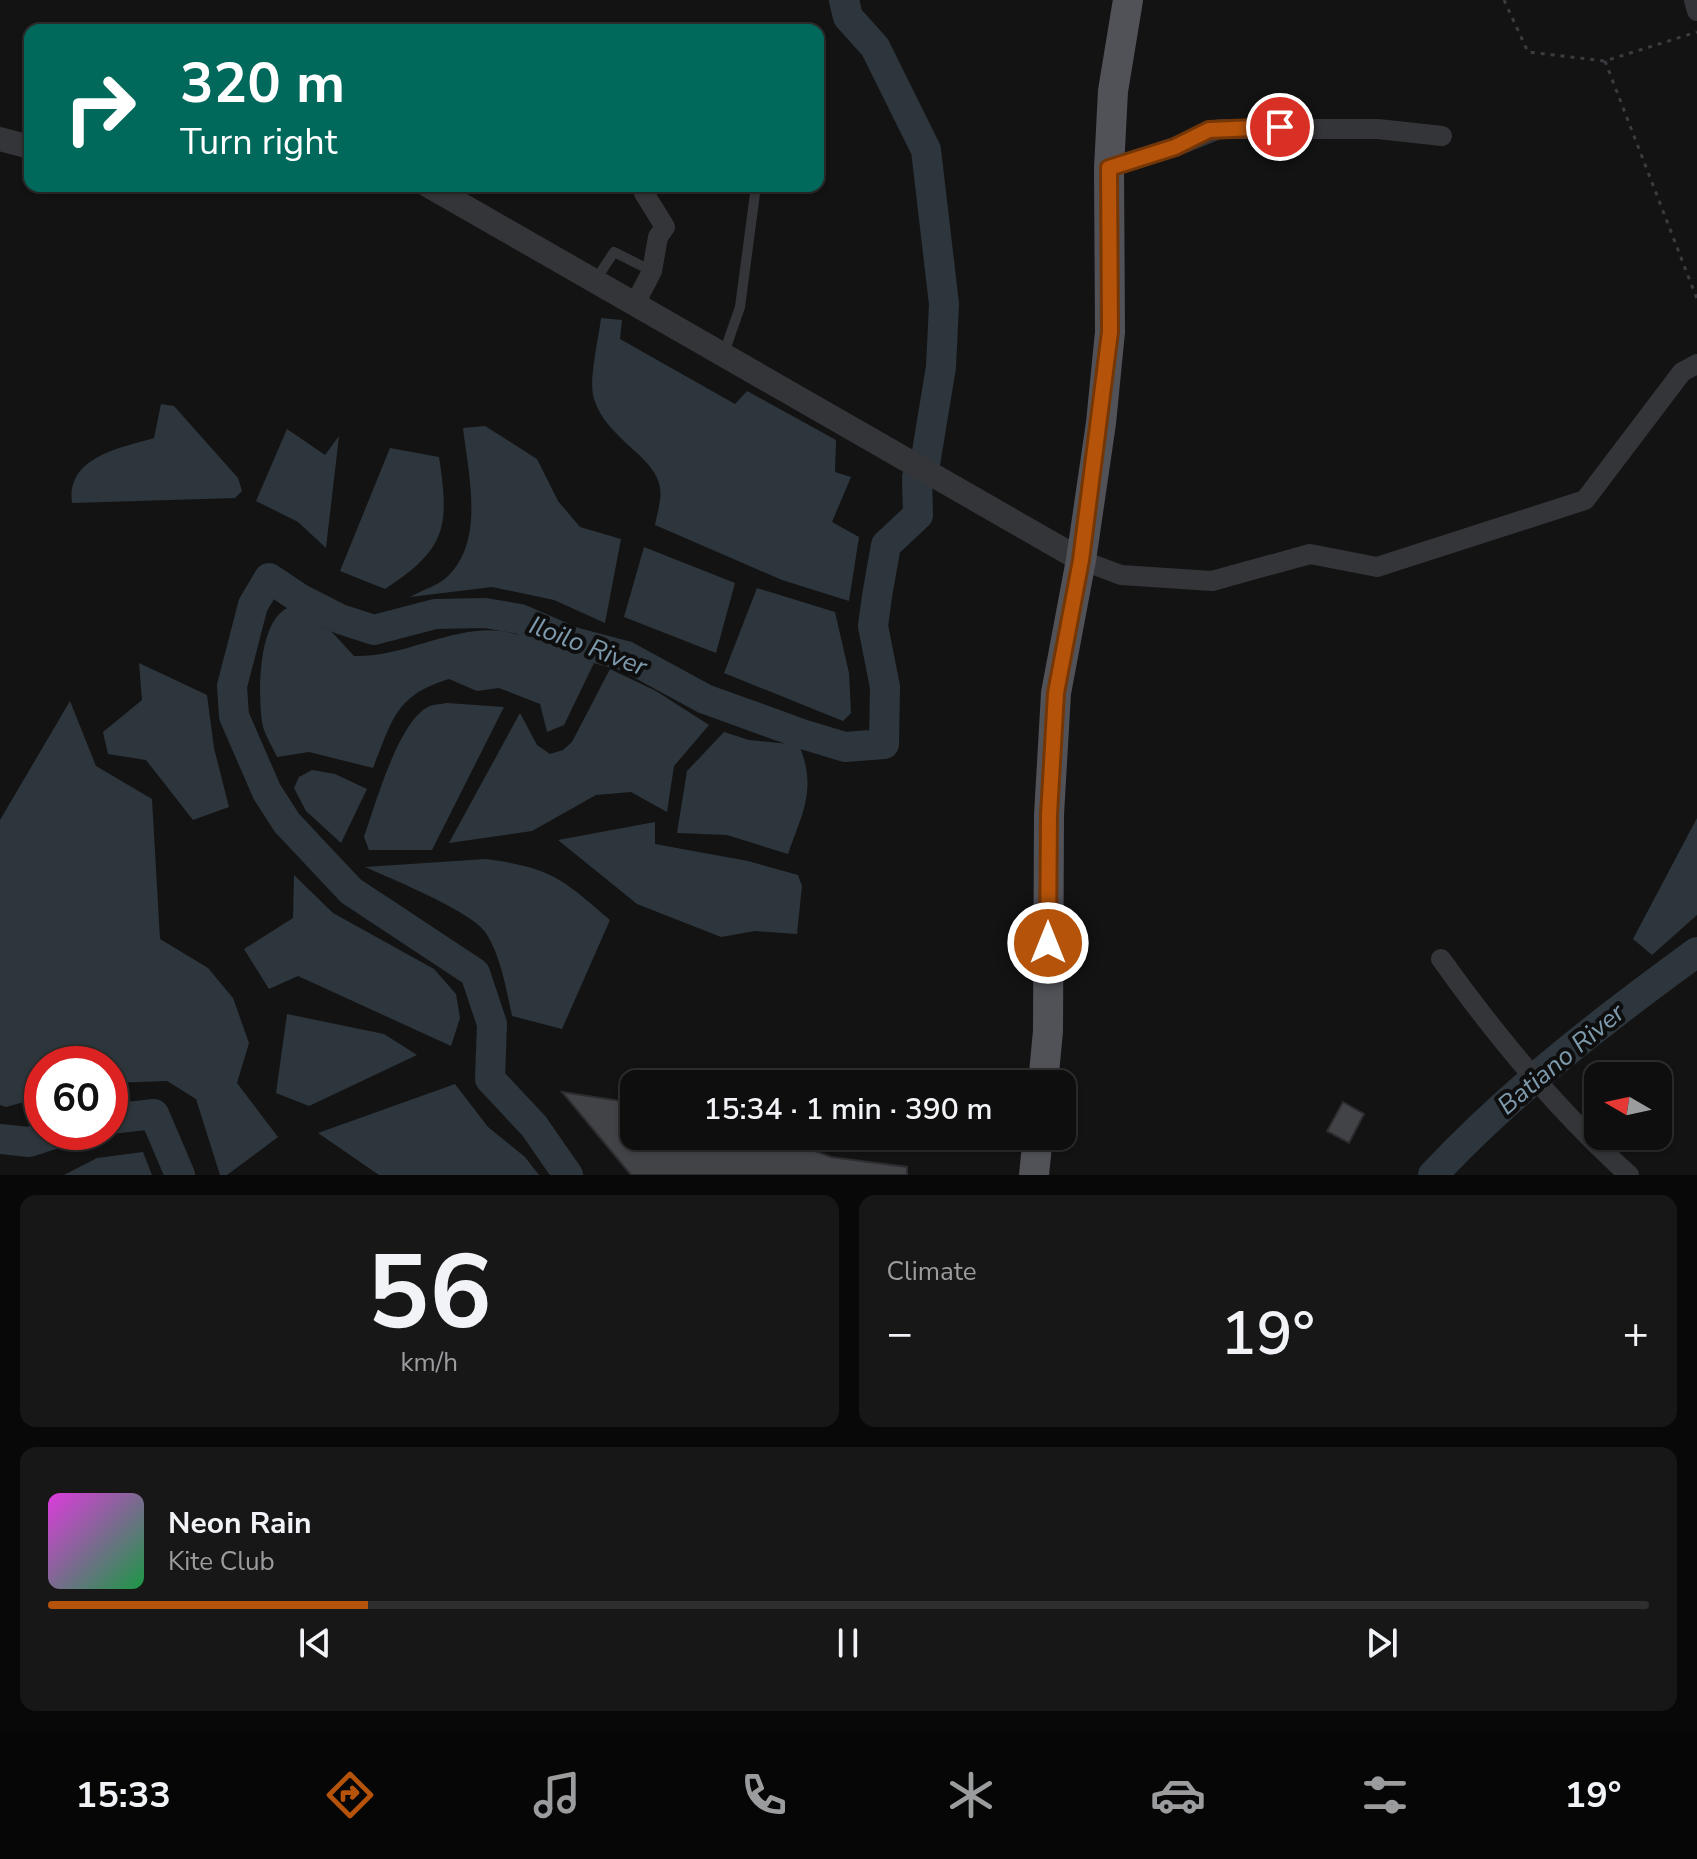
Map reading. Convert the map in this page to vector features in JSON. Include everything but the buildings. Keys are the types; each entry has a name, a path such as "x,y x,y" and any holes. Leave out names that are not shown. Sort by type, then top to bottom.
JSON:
{"main road":[{"path":"1044,1070 1048,1031 1049,815 1056,693 1081,560 1110,332 1109,168 1113,91 1128,0"},
{"path":"1034,1175 1037,1150"}],"street":[{"path":"1694,0 1697,11"},
{"path":"1109,168 1219,129 1378,129 1442,136"},
{"path":"0,139 24,145"},
{"path":"439,192 1081,560 1121,575 1212,581 1310,554 1377,567 1524,517 1585,500 1682,372 1697,364"},
{"path":"635,304 652,271 658,237 665,227 644,192"},
{"path":"1441,959 1499,1040 1524,1062 1554,1099 1629,1175"}],"lane":[{"path":"723,354 740,307 755,192"},
{"path":"595,281 614,252 652,271"}],"path":[{"path":"1504,0 1528,52 1605,61 1697,32"},
{"path":"1605,61 1697,299"}],"shaded area":[{"path":"601,318 622,320 620,339 735,404 747,391 836,440 835,472 851,477 832,522 859,537 849,601 782,580 655,525 660,497 657,477 650,466 609,426 594,399 593,371"},
{"path":"161,404 174,406 238,478 242,491 235,498 72,503 72,487 86,465 112,451 154,438"},
{"path":"485,426 537,459 558,501 580,527 621,539 605,623 554,600 492,587 410,597 445,579 460,560 471,524 463,428"},
{"path":"287,429 325,455 339,436 326,548 298,522 256,501"},
{"path":"390,448 439,457 444,502 439,535 432,548 405,575 385,589 340,571"},
{"path":"644,547 735,583 716,653 624,617"},
{"path":"757,588 835,612 849,673 851,713 843,721 724,673"},
{"path":"287,608 331,631 354,656 385,653 460,634 492,630 536,640 594,663 564,725 547,732 540,704 499,688 477,691 449,679 417,693 406,702 391,723 373,768 309,752 277,757 262,722 262,659 270,628 277,616"},
{"path":"139,663 207,695 214,748 229,807 193,820 146,760 108,754 103,732 142,700"},
{"path":"610,669 656,691 709,725 674,766 667,812 631,792 596,795 532,831 449,843 520,713 537,745 550,754 563,750 572,742"},
{"path":"70,701 96,766 152,799 160,939 208,968 233,998 249,1043 237,1083 278,1137 227,1175 220,1175 196,1099 167,1081 128,1082 128,1046 24,1046 24,1102 6,1107 0,1105 0,820"},
{"path":"447,703 504,707 432,850 369,850 364,837 397,747 417,716 430,706"},
{"path":"724,732 749,740 799,745 807,774 806,800 788,854 727,835 677,833 687,771"},
{"path":"312,770 335,774 367,789 341,843 306,811 294,788 299,777"},
{"path":"1697,818 1697,915 1652,955 1633,939"},
{"path":"655,822 655,844 748,861 798,875 802,886 797,934 755,931 721,937 637,904 558,840"},
{"path":"486,859 526,866 554,877 610,920 562,1029 512,1016 496,952 478,925 430,896 365,867"},
{"path":"294,875 333,913 434,969 456,994 460,1018 451,1046 298,976 269,989 244,949 293,918"},
{"path":"287,1014 384,1034 417,1055 309,1106 276,1093"},
{"path":"455,1084 488,1127 525,1157 539,1175 379,1175 318,1133"},
{"path":"143,1152 152,1175 64,1175 97,1158"}],"waterway":[{"name":"Iloilo River","path":"844,0 848,17 875,47 926,150 944,304 941,367 925,464"},
{"name":"Iloilo River","path":"568,1175 534,1126 490,1079 492,1024 475,973 351,891 287,823 267,792 234,716 232,686 253,605 269,578 340,619 374,630 435,614 485,613 520,619 573,642 626,656 705,699 802,734 845,747 884,744 885,687 873,626 886,545 918,515 917,477"},
{"name":"Batiano River","path":"1433,1175 1494,1114 1560,1057 1697,952"},
{"name":"Iloilo River","path":"128,1117 154,1114 180,1175"},
{"name":"Iloilo River","path":"0,1139 24,1141"}],"route":[{"path":"1048,943 1049,815 1056,693 1081,560 1101,423 1110,332 1109,168 1175,147 1209,130 1280,127"}]}
